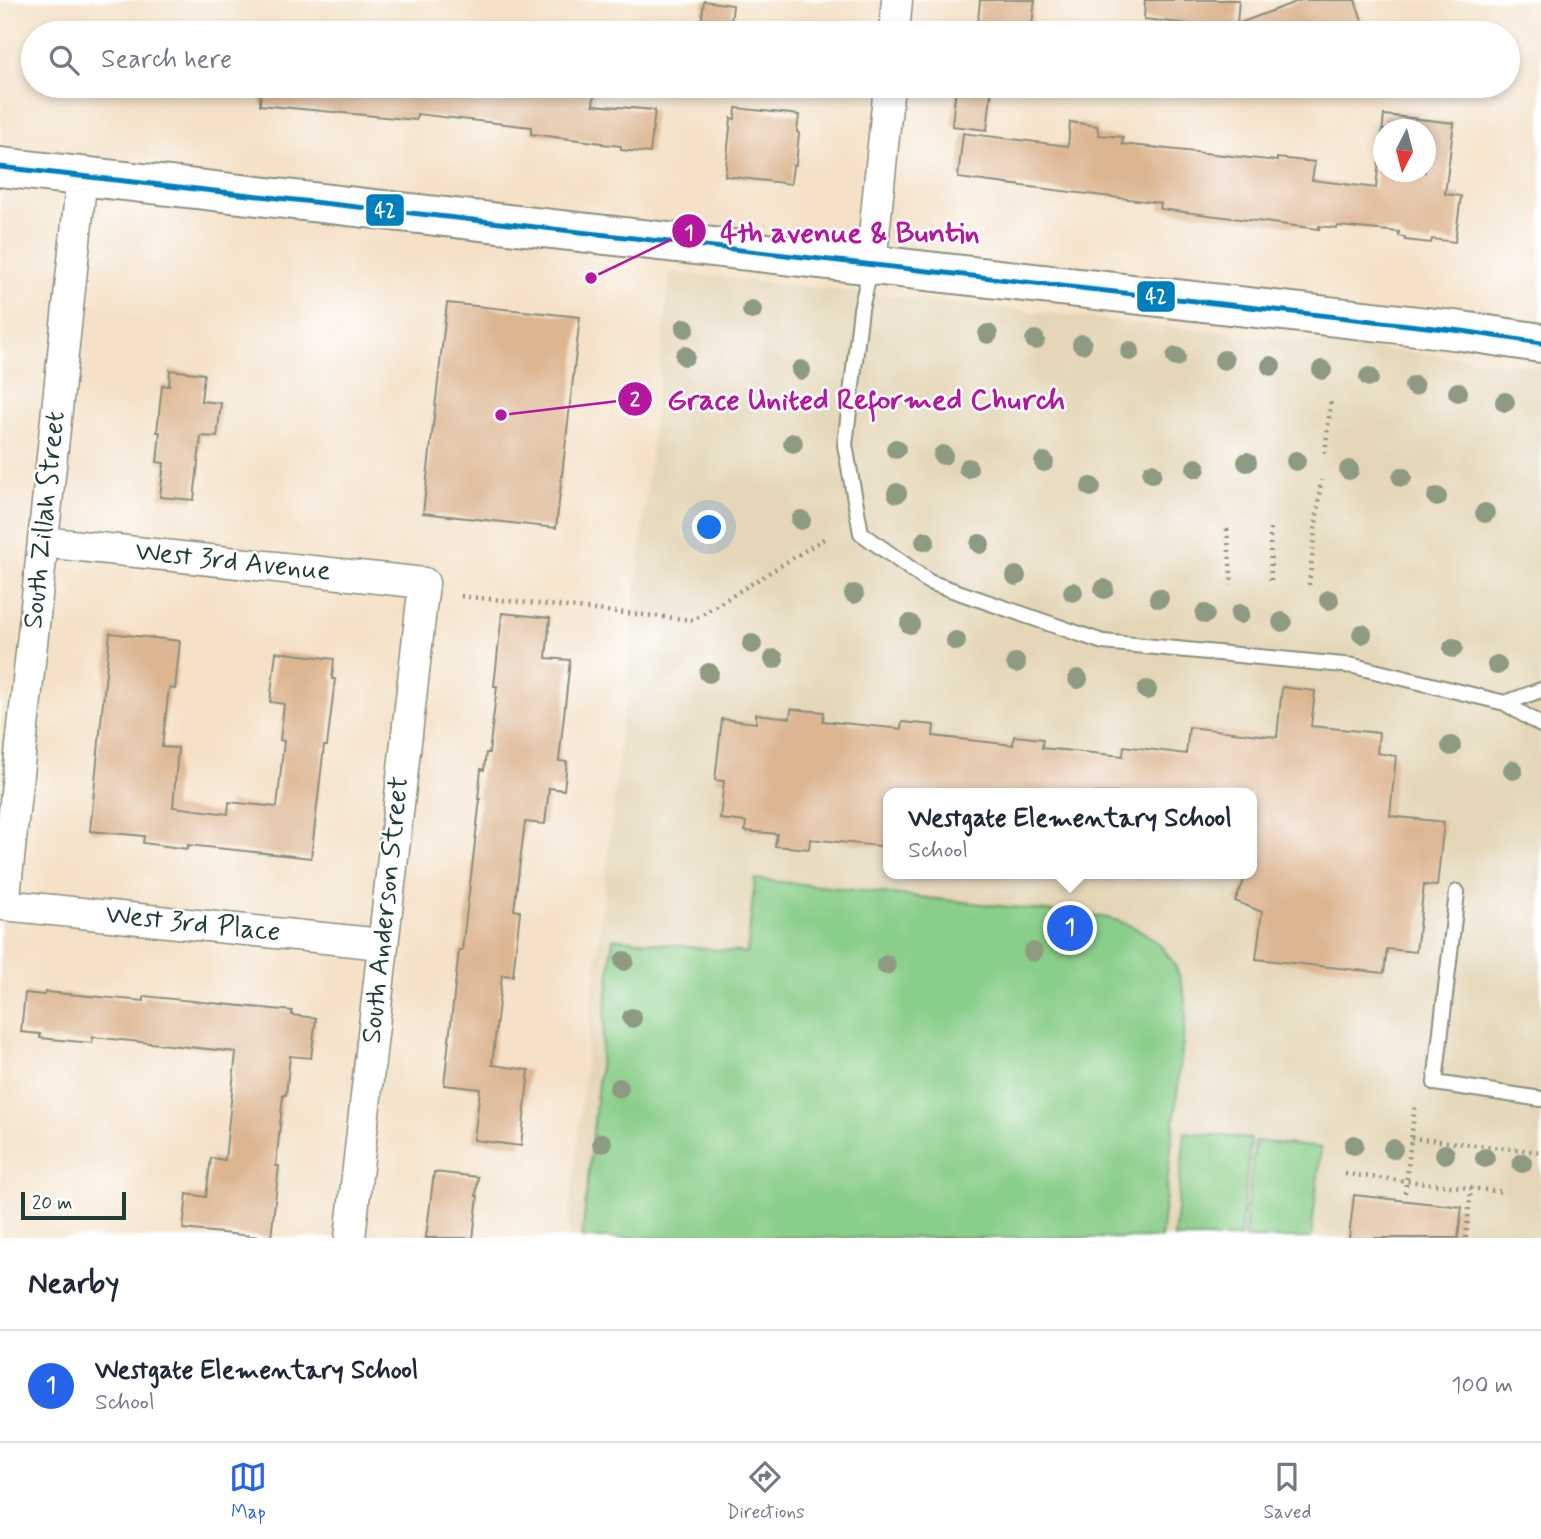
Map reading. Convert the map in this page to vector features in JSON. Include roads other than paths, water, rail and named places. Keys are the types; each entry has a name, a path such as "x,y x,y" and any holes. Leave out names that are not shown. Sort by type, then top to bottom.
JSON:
{"street":[{"path":"895,21 897,0"},
{"path":"871,265 888,98"},
{"path":"0,167 1462,331 1541,343"},
{"name":"South Zillah Street","path":"4,905 82,176"},
{"name":"West 3rd Avenue","path":"43,542 424,583"},
{"name":"South Anderson Street","path":"350,1238 424,583"},
{"name":"West 3rd Place","path":"4,905 382,944"}],"lane":[{"path":"871,265 862,309 845,445 861,533 929,582 1103,642 1354,666 1505,703 1541,725"},
{"path":"1505,703 1541,691"},
{"path":"1457,892 1435,1083 1541,1099"}],"place":[{"name":"4th avenue & Buntin","path":"591,278"},
{"name":"Grace United Reformed Church","path":"501,415"},
{"name":"Westgate Elementary School","path":"1070,928"}]}
